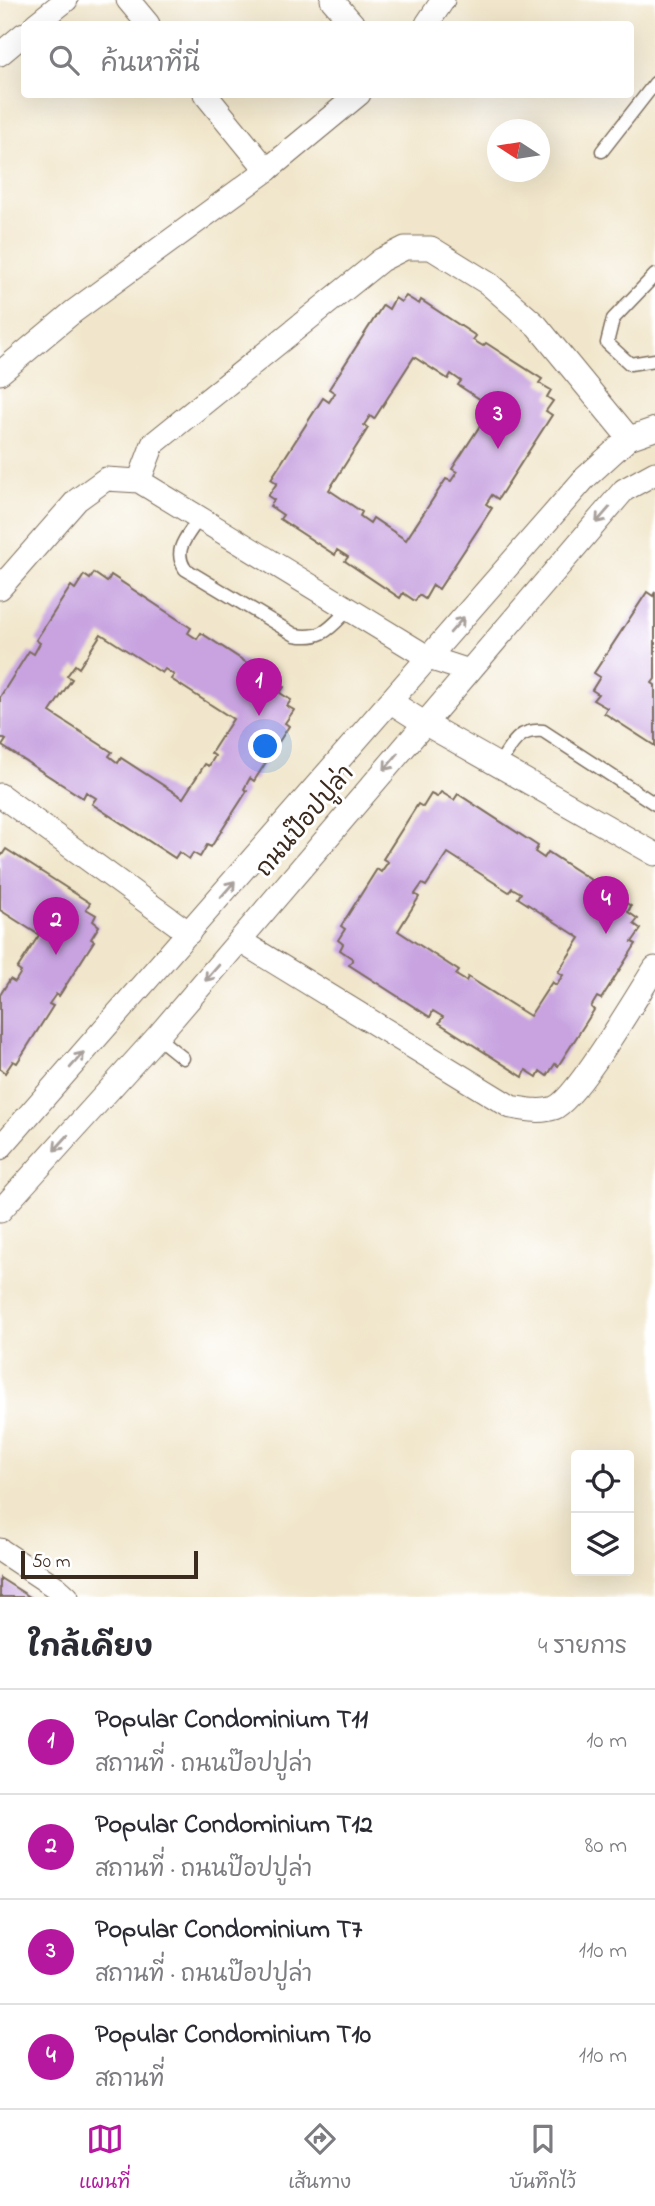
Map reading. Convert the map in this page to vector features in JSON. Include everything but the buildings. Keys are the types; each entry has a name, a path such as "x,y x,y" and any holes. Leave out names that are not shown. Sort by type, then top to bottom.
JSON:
{"street":[{"path":"40,21 66,0"},
{"path":"128,0 146,21"},
{"path":"332,0 350,21"},
{"path":"429,21 443,0"},
{"path":"0,54 21,36"},
{"path":"208,98 267,170"},
{"path":"0,373 73,312 267,170 354,98"},
{"path":"139,481 153,444 381,260 405,248 431,248 489,284 537,326 629,438"},
{"name":"ถนนป๊อปปูล่า","path":"1,1146 585,478 629,438 655,429"},
{"name":"ถนนป๊อปปูล่า","path":"0,1211 157,1037 624,490 655,473"},
{"path":"0,588 77,500 106,480 139,481 429,658 469,671"},
{"path":"391,702 655,854"},
{"path":"0,794 189,933"},
{"path":"240,941 510,1107 537,1111 555,1108 577,1088 655,968"},
{"path":"0,1550 67,1597"}],"lane":[{"path":"602,150 655,83"},
{"path":"655,275 612,319 607,344 630,364 655,360"},
{"path":"199,518 179,553 179,560 186,569 295,635 310,638 324,633 348,610"},
{"path":"499,764 523,733 531,730 542,732 655,804"},
{"path":"157,1037 183,1058"}],"place":[{"name":"Popular Condominium T7","path":"498,449"},
{"name":"Popular Condominium T11","path":"259,716"},
{"name":"Popular Condominium T10","path":"606,934"},
{"name":"Popular Condominium T12","path":"56,955"}]}
